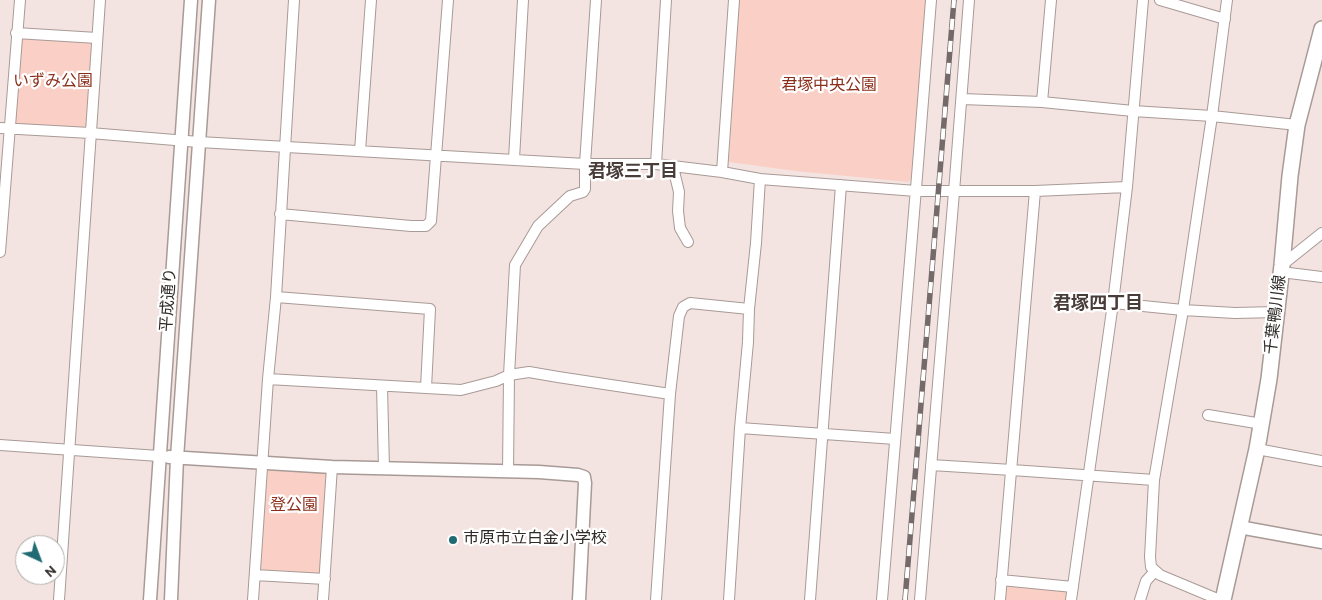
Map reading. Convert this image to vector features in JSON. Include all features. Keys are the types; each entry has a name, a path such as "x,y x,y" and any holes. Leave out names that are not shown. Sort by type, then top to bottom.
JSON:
{"main road":[{"name":"千葉鴨川線","path":"1221,600 1240,527 1262,424 1277,312 1290,176 1297,125 1321,33"}],"street":[{"path":"0,252 5,128 20,0"},
{"path":"59,600 100,0"},
{"name":"平成通り","path":"150,600 191,0"},
{"name":"平成通り","path":"171,600 177,458 209,0"},
{"path":"253,600 268,379 276,297 294,0"},
{"path":"360,151 371,0"},
{"path":"280,214 411,226 426,226 431,221 448,0"},
{"path":"514,160 523,0"},
{"path":"508,472 509,375 515,265 538,226 570,196 585,189 596,0"},
{"path":"656,164 666,0"},
{"path":"722,172 734,0"},
{"path":"882,600 931,0"},
{"path":"920,600 969,0"},
{"path":"1042,102 1051,0"},
{"path":"1071,600 1113,303 1127,187 1143,0"},
{"path":"1160,0 1225,19"},
{"path":"1221,600 1160,575 1150,567 1150,557 1154,480 1212,116 1228,0"},
{"path":"16,33 97,38"},
{"path":"962,99 1042,102 1297,125"},
{"path":"5,128 182,141 585,164 656,164 760,178 916,191 1035,191 1127,187"},
{"path":"673,166 679,192 678,211 680,228 688,242"},
{"path":"729,600 740,428 760,178"},
{"path":"810,600 841,185"},
{"path":"1000,600 1035,191"},
{"path":"1282,269 1322,233"},
{"path":"1282,269 1320,275"},
{"path":"276,297 430,309 426,388"},
{"path":"656,600 670,394 679,316 683,307 690,303 749,309"},
{"path":"1113,303 1235,313 1277,312"},
{"path":"268,379 460,390 496,382 509,375 530,372 558,378 670,394"},
{"path":"382,386 384,469"},
{"path":"1208,415 1262,424"},
{"path":"740,428 895,439"},
{"path":"0,445 332,467 539,472 578,475 584,477 585,483 579,600"},
{"path":"1257,449 1322,460"},
{"path":"931,465 1154,480"},
{"path":"323,600 332,467"},
{"path":"1240,527 1322,542"},
{"path":"1140,600 1146,581 1155,571"},
{"path":"255,574 325,579"},
{"path":"1001,580 1073,587"}],"green space":[{"name":"君塚中央公園","path":"739,0 926,0 911,179 908,182 795,171 729,162"},
{"name":"いずみ公園","path":"16,33 97,38 90,133 10,128"},
{"name":"登公園","path":"262,463 332,467 325,579 255,575"},
{"path":"1009,586 1064,590 1067,594 1066,600 1005,600 1006,589"}],"railway":[{"path":"905,600 954,0"}],"place":[{"name":"市原市立白金小学校","path":"453,540"}],"district":[{"name":"君塚三丁目","path":"633,173"},
{"name":"君塚四丁目","path":"1098,305"}]}
